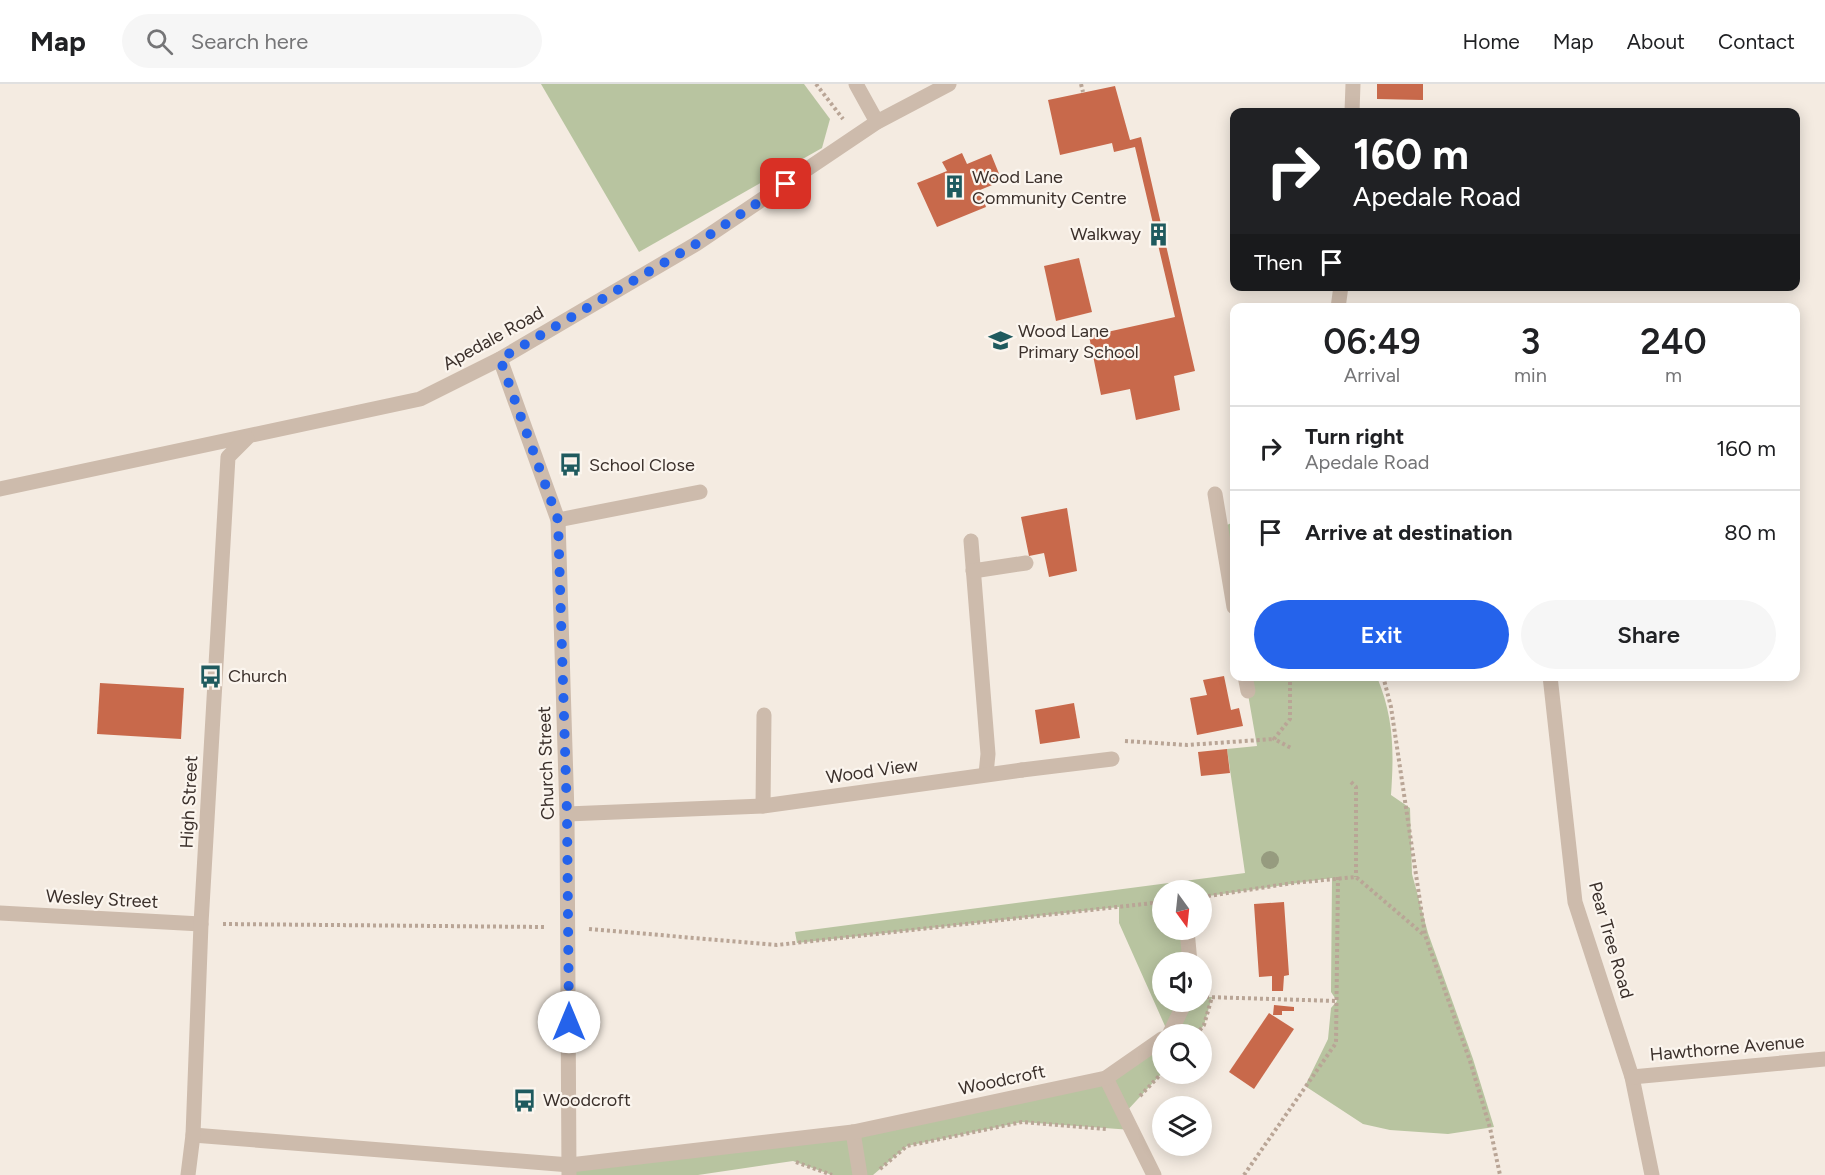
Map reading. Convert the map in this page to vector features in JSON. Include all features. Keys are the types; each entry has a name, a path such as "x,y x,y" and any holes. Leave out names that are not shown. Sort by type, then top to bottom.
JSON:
{"street":[{"path":"856,84 877,122"},
{"name":"Apedale Road","path":"0,489 247,438 420,399 500,359 696,244 877,122 949,84"},
{"path":"1352,108 1353,84"},
{"name":"Church Street","path":"500,359 558,520 567,814 569,1170"},
{"name":"High Street","path":"188,1175 193,1135 201,924 228,457 247,438"},
{"path":"558,520 700,492"},
{"path":"1215,494 1228,525 1230,552"},
{"path":"971,541 988,754 986,774"},
{"path":"974,571 1026,563"},
{"name":"Pear Tree Road","path":"1551,681 1575,902 1632,1077 1652,1175"},
{"path":"763,806 764,716"},
{"name":"Wood View","path":"567,814 763,806 986,774 1112,759"},
{"name":"Wesley Street","path":"0,913 201,924"},
{"name":"Woodcroft","path":"193,1135 569,1170 853,1132 1106,1078 1152,1046"},
{"name":"Hawthorne Avenue","path":"1632,1077 1825,1059"},
{"path":"1106,1078 1154,1175"},
{"path":"853,1132 860,1175"}],"path":[{"path":"816,84 858,136"},
{"path":"1081,84 1083,92"},
{"path":"1274,739 1290,719 1290,681"},
{"path":"1384,681 1391,707 1425,935 1470,1061 1490,1128 1500,1175"},
{"path":"1122,741 1187,745 1274,739 1290,748"},
{"path":"1351,782 1356,787 1356,877"},
{"path":"1212,896 1338,877 1356,877 1425,935"},
{"path":"1244,1175 1336,1043 1338,877"},
{"path":"201,924 568,927 777,945 1152,903"},
{"path":"1212,997 1337,1001"},
{"path":"1124,1114 1152,1084"},
{"path":"873,1175 907,1146 1022,1122 1132,1130"},
{"path":"793,1161 832,1175"}],"green space":[{"path":"541,84 804,84 830,119 822,148 639,252"},
{"path":"1230,524 1230,580 1222,527"},
{"path":"1246,681 1379,681 1387,707 1392,735 1391,795 1410,808 1412,874 1428,933 1473,1059 1494,1127 1448,1134 1390,1130 1363,1124 1305,1086 1328,1039 1331,1008 1337,1001 1331,992 1332,878 1212,896 1212,880 1192,880 1245,873 1227,749 1257,746"},
{"path":"1152,885 1152,940 1188,940 1189,952 1152,952 1152,997 1119,923 1119,907 797,943 795,932"},
{"path":"1159,1012 1208,1012 1204,1024 1164,1024"},
{"path":"1152,1046 1152,1084 1124,1114 1132,1130 1022,1122 907,1146 873,1175 832,1175 793,1161 698,1175 569,1175 570,1165 853,1132 1106,1078"}],"building":[{"path":"1377,84 1423,84 1423,100 1377,99"},
{"path":"1115,86 1130,140 1141,137 1195,371 1174,376 1180,410 1136,420 1130,389 1101,395 1089,336 1175,317 1135,147 1114,152 1112,143 1060,155 1048,100"},
{"name":"Wood Lane Community Centre","path":"962,153 967,164 991,154 1002,181 980,190 986,207 937,227 917,183 947,171 942,162"},
{"path":"1079,258 1092,312 1056,321 1044,266"},
{"path":"1067,508 1077,571 1049,577 1044,553 1029,556 1021,517"},
{"path":"1224,676 1231,710 1239,708 1243,726 1197,735 1190,698 1207,695 1203,680"},
{"path":"100,683 184,688 181,739 97,734"},
{"path":"1074,703 1080,738 1040,744 1035,710"},
{"path":"1227,749 1230,773 1201,776 1198,752"},
{"path":"1284,902 1289,975 1284,976 1283,991 1272,991 1272,976 1259,977 1254,904"},
{"path":"1274,1005 1294,1007 1294,1011 1282,1011 1282,1015 1273,1015"},
{"path":"1269,1013 1294,1029 1254,1089 1229,1072"}],"place":[{"name":"Wood Lane Community Centre","path":"954,187"},
{"name":"Walkway","path":"1159,234"},
{"name":"Wood Lane Primary School","path":"1000,341"},
{"name":"School Close","path":"571,465"},
{"name":"Church","path":"210,676"},
{"name":"Woodcroft","path":"525,1100"}],"route":[{"path":"569,1022 567,814 558,520 500,359 696,244 786,184"}]}
